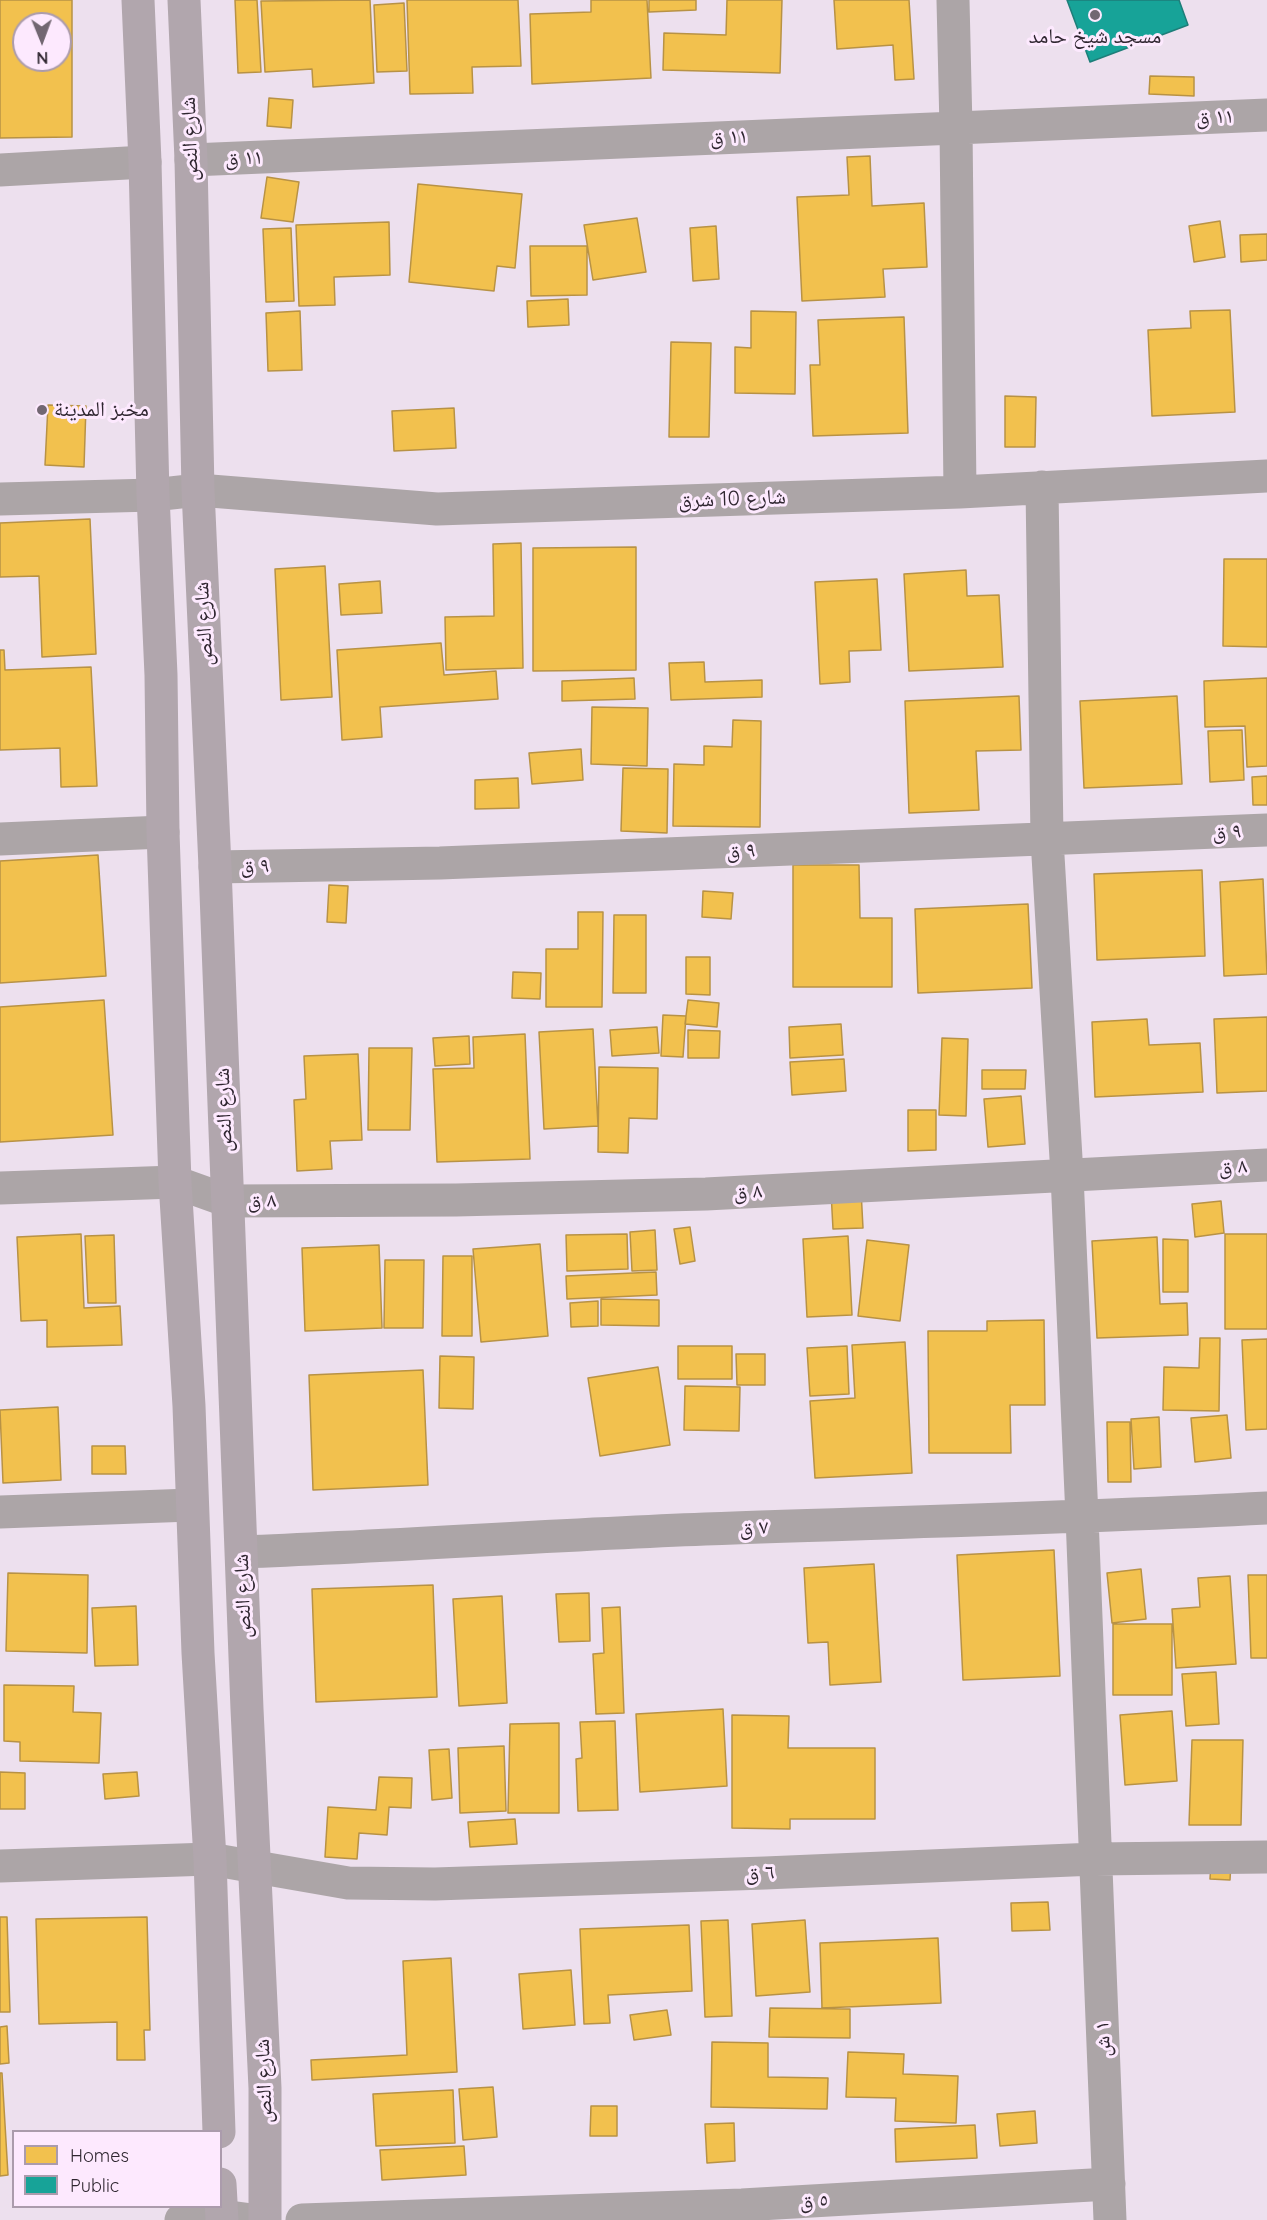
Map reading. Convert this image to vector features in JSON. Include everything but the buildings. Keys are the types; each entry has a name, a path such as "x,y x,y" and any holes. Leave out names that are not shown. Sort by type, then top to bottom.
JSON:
{"main road":[{"path":"138,0 145,162 175,1182 189,1406 191,1505 210,1859 219,2130"},
{"name":"شارع النص","path":"184,0 191,160 198,490 265,2088 265,2220"},
{"path":"222,2190 232,2219"}],"street":[{"path":"953,0 957,128 960,492"},
{"name":"١١ ق","path":"191,160 1267,115"},
{"path":"0,170 145,162"},
{"name":"شارع 10 شرق","path":"0,499 153,495 198,490 437,509 960,492 1267,476"},
{"name":"١ ش","path":"1042,487 1047,839 1067,1175 1110,2220"},
{"name":"٩ ق","path":"215,867 440,863 1267,830"},
{"path":"0,839 163,832"},
{"name":"٨ ق","path":"228,1202 456,1200 706,1194 1267,1165"},
{"path":"0,1188 175,1182 228,1202"},
{"path":"0,1512 191,1505"},
{"name":"٧ ق","path":"242,1552 399,1546 703,1529 1082,1517 1267,1508"},
{"name":"٦ ق","path":"0,1866 210,1859 348,1883 435,1884 1095,1859 1267,1857"},
{"name":"٥ ق","path":"302,2220 742,2205 1110,2184"},
{"path":"181,2220 232,2219"}],"place":[{"name":"مسجد شيخ حامد","path":"1095,15"},
{"name":"مخبز المدينة","path":"42,410"}]}
